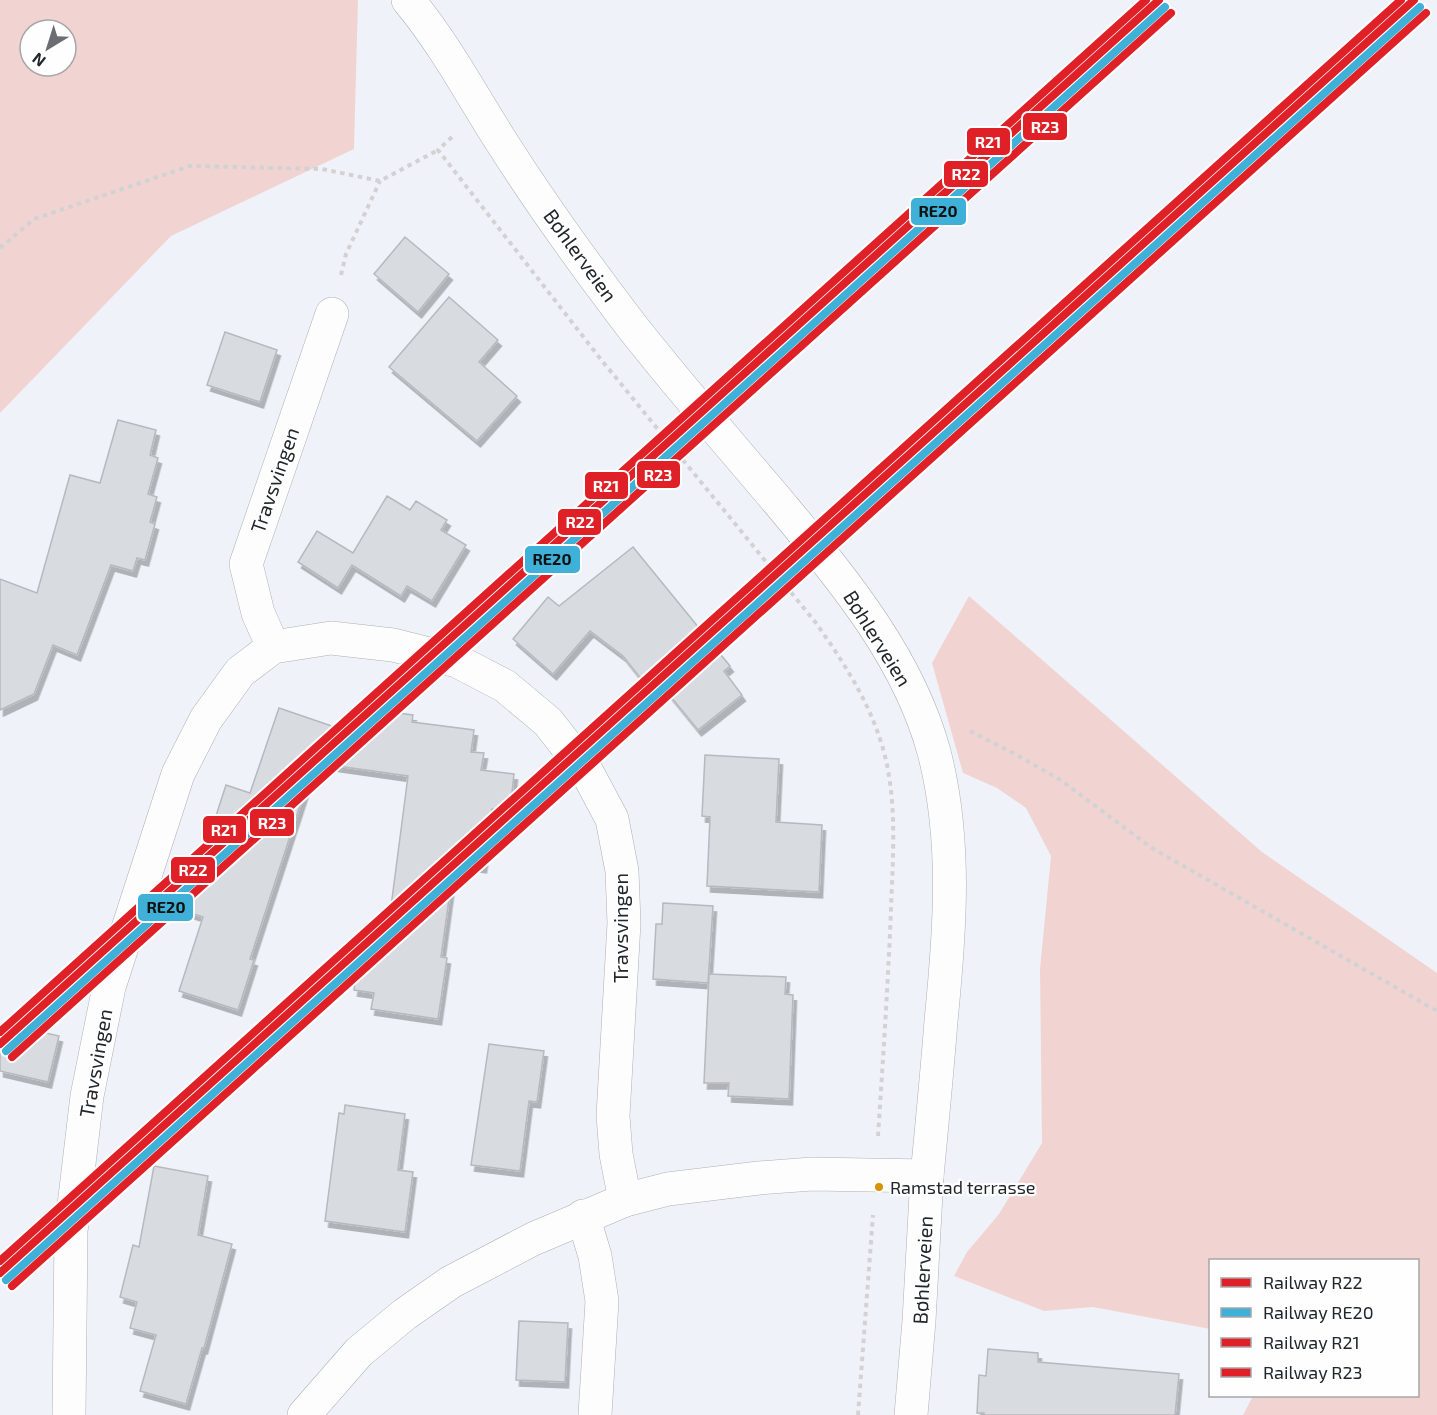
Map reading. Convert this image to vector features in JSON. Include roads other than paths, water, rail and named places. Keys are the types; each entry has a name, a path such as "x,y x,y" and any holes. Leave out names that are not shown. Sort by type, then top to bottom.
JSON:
{"street":[{"name":"Bøhlerveien","path":"408,0 446,52 514,161 630,323 817,548 854,596 885,641 907,682 922,718 940,778 947,815 949,863 946,966 927,1176 911,1415"},
{"name":"Travsvingen","path":"273,647 258,613 246,564 332,314"},
{"name":"Travsvingen","path":"69,1415 71,1231 87,1096 109,987 178,774 206,719 240,672 273,647 331,638 393,645 457,661 505,686 548,722 587,772 612,819 622,871 624,923 613,1116 616,1154 625,1200"},
{"path":"304,1415 358,1352 405,1314 451,1282 583,1216 625,1200 668,1189 759,1178 812,1174 927,1176"},
{"path":"583,1216 596,1256 602,1301 595,1415"}],"rail line":[{"name":"R21","path":"0,1032 1146,0"},
{"name":"R22","path":"0,1044 1159,0"},
{"name":"R21","path":"0,1261 1401,0"},
{"name":"R22","path":"0,1273 1414,0"},
{"name":"RE20","path":"6,1051 1165,7"},
{"name":"RE20","path":"6,1280 1420,7"},
{"name":"R23","path":"12,1057 1171,13"},
{"name":"R23","path":"12,1286 1426,13"}],"place":[{"name":"Ramstad terrasse","path":"879,1187"}]}
